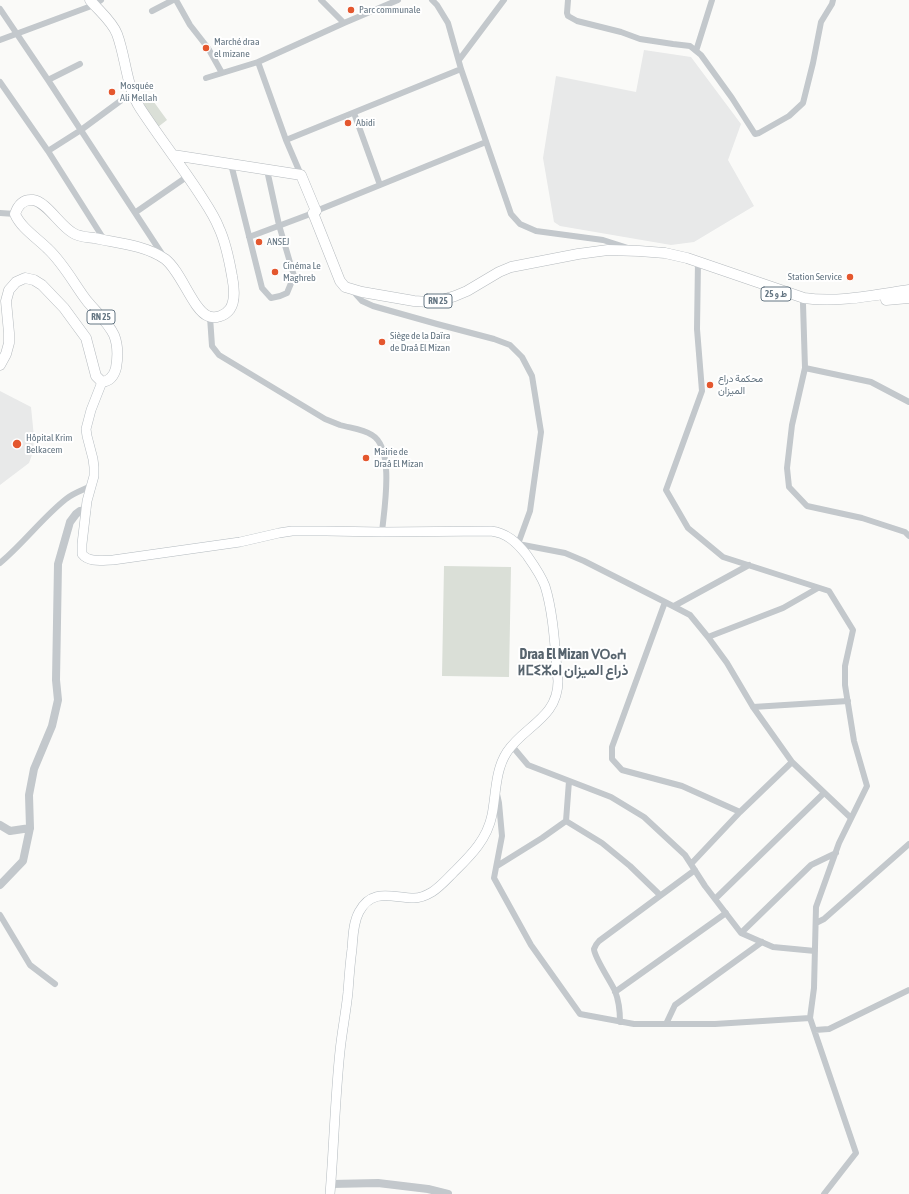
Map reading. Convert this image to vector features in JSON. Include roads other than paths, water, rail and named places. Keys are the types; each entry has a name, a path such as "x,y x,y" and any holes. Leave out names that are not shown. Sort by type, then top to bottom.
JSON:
{"main road":[{"path":"15,214 21,202 35,200 42,204 73,234 142,248 157,254 173,266 198,307 204,314 210,317 217,317 229,311 234,295 233,284 229,258 219,226 188,176 141,109 134,95 117,34 95,2"},
{"path":"173,155 301,176 340,281 345,287 352,290"},
{"name":"RN 25","path":"0,365 6,354 9,343 10,333 6,301 9,290 16,282 25,278 34,280 42,285 64,308 86,338 96,376 102,382 107,381 114,375 118,355 113,334 109,326 87,301 59,261 18,220 15,214"},
{"name":"RN 25","path":"352,290 414,301 430,302 442,300 467,291 499,272 511,267 578,254 608,250 665,253 804,298 816,299 870,296 909,290"},
{"name":"ط و 25","path":"698,264 803,304 820,306 909,298"},
{"path":"102,382 86,428 93,459 94,476 87,501 82,550 84,557 94,561 113,560 240,542 292,531 491,531 508,536 518,544 544,585 550,608 558,689 547,713 512,746 502,762 488,831 476,850 433,892 415,898 385,895 374,898 368,901 356,916 353,932 348,995 340,1051 330,1194"}],"street":[{"path":"152,11 174,0 190,25 208,48 222,73"},
{"path":"321,0 344,23"},
{"path":"206,78 258,62 398,0"},
{"path":"432,0 437,5 448,23 461,69 511,214 520,224 536,231 603,240 643,251"},
{"path":"459,60 504,0"},
{"path":"568,0 568,16 577,21 640,38 690,46 700,55 732,98 754,134 759,133 789,116 803,103 813,63 820,22 833,0"},
{"path":"696,51 712,0"},
{"path":"0,40 95,2"},
{"path":"0,9 136,212 166,260"},
{"path":"258,62 286,140 301,176"},
{"path":"48,80 80,64"},
{"path":"286,140 461,69"},
{"path":"0,82 48,151 105,240"},
{"path":"48,151 81,130 124,99 134,95"},
{"path":"354,113 380,184"},
{"path":"249,237 486,142"},
{"path":"231,164 262,288 271,298 287,293 294,276 279,225 267,170"},
{"path":"136,212 188,176"},
{"path":"0,213 15,214"},
{"path":"698,264 697,329 702,391 666,490 688,528 723,557 829,591 853,630 845,666 846,686 854,741 867,786 839,843 816,907 814,988 810,1018 856,1153 824,1194"},
{"path":"352,290 362,301 373,306 494,339 510,345 522,357 532,376 541,432 530,511 518,544 558,552 584,561 690,615 727,663 753,707 792,762 851,818"},
{"path":"803,304 805,368 792,425 787,468 789,487 807,506 862,518 905,532 909,536"},
{"path":"210,317 212,346 219,355 326,419 372,435 380,441 385,454 386,471 382,532"},
{"path":"805,368 871,382 909,402"},
{"path":"0,563 67,498 91,486"},
{"path":"0,885 24,861 30,828 29,795 34,769 52,726 58,700 56,680 58,564 70,522 80,510 87,510"},
{"path":"674,606 749,565"},
{"path":"708,637 783,608 818,588"},
{"path":"665,602 612,747 612,759 622,770 682,786 740,812"},
{"path":"753,707 848,701"},
{"path":"512,746 528,765 611,797 644,817 685,855 705,886 741,933 773,947 815,951"},
{"path":"691,864 740,812 792,762"},
{"path":"566,821 569,781"},
{"path":"496,790 499,802 502,836 494,878 531,945 580,1014 634,1024 715,1024 810,1018"},
{"path":"715,899 824,793"},
{"path":"496,866 542,838 566,821"},
{"path":"566,821 602,844 630,866 660,895"},
{"path":"0,825 10,831 30,828"},
{"path":"816,923 824,919 909,844"},
{"path":"741,933 812,865 836,853"},
{"path":"620,1022 620,1008 615,992 596,957 594,949 598,941 695,870"},
{"path":"615,992 726,913"},
{"path":"0,916 30,965 55,984"},
{"path":"666,1024 674,1005 762,942"},
{"path":"814,1030 829,1029 909,990"},
{"path":"331,1184 378,1183 428,1189 448,1194"}],"place":[{"name":"Parc communale","path":"351,10"},
{"name":"Marché draa el mizane","path":"206,48"},
{"name":"Mosquée Ali Mellah","path":"112,92"},
{"name":"Abidi","path":"348,123"},
{"name":"ANSEJ","path":"259,242"},
{"name":"Cinéma Le Maghreb","path":"275,272"},
{"name":"Station Service","path":"850,277"},
{"name":"Siège de la Daïra de Draâ El Mizan","path":"382,342"},
{"name":"محكمة دراع الميزان","path":"710,385"},
{"name":"Hôpital Krim Belkacem","path":"17,444"},
{"name":"Mairie de Draâ El Mizan","path":"366,458"}],"district":[{"name":"Draa El Mizan ⴸⵔⴰⵄ ⵍⵎⵉⵣⴰⵏ ذراع الميزان","path":"573,664"}]}
